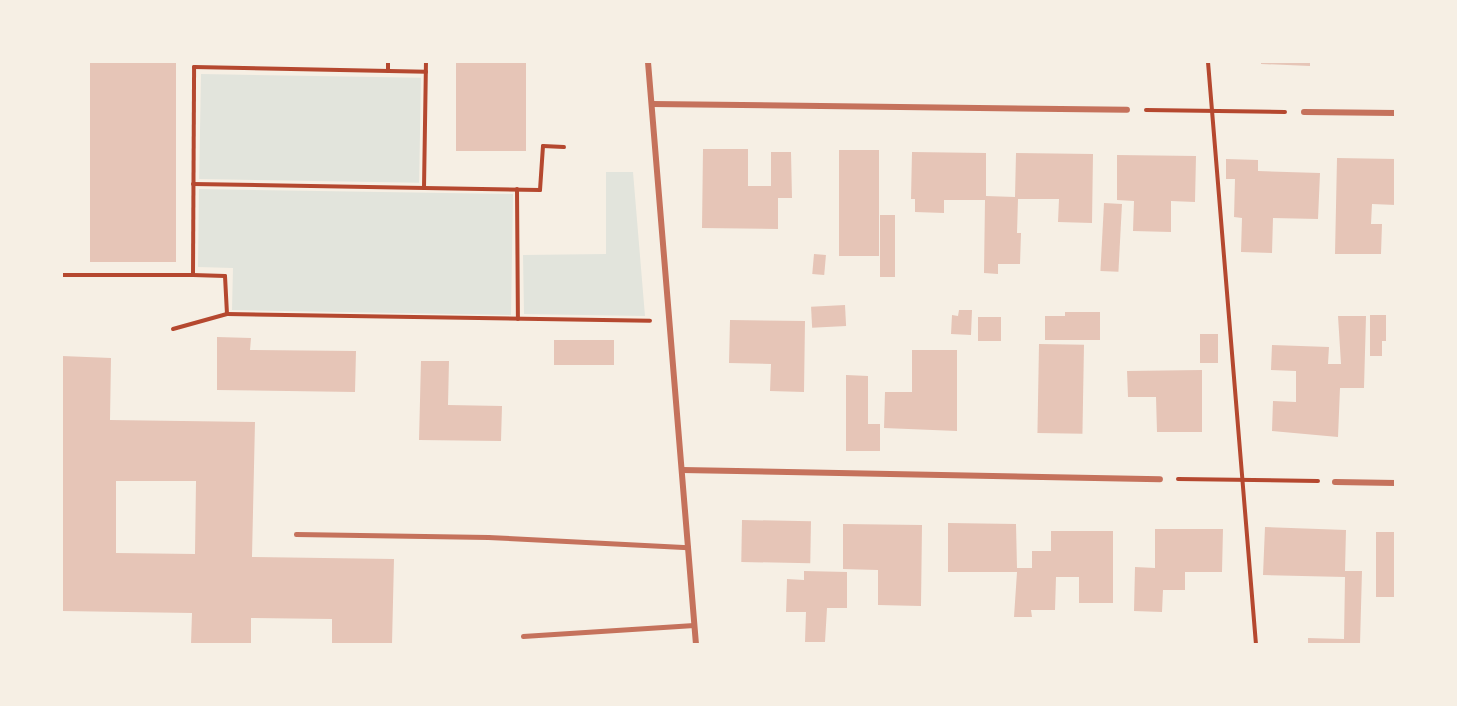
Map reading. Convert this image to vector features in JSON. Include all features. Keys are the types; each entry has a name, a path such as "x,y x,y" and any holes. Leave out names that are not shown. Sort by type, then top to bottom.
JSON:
{"street":[{"path":"648,62 696,645"},
{"path":"652,104 1127,110"},
{"path":"1304,112 1395,113"},
{"path":"682,470 1160,479"},
{"path":"1335,482 1395,483"}],"lane":[{"path":"296,534 488,537 688,547"},
{"path":"522,636 694,626"}],"path":[{"path":"388,62 388,71"},
{"path":"424,188 426,62"},
{"path":"1208,62 1256,645"},
{"path":"193,275 194,67 426,72"},
{"path":"1127,110 1304,112"},
{"path":"193,184 540,190 543,146 564,147"},
{"path":"517,189 518,319"},
{"path":"62,275 225,276 226,314"},
{"path":"172,329 226,314 670,321"},
{"path":"1160,479 1335,482"}],"shaded area":[{"path":"201,74 421,78 419,183 199,179"},
{"path":"606,172 633,172 645,316 524,314 523,255 606,254"},
{"path":"199,189 513,194 511,315 232,310 233,268 198,267"}],"building":[{"path":"90,62 176,62 176,262 90,262"},
{"path":"456,62 526,62 526,151 456,151"},
{"path":"1261,62 1310,62 1310,66 1261,64"},
{"path":"703,149 748,149 748,186 771,186 771,152 791,152 792,198 778,198 778,229 702,228"},
{"path":"839,150 879,150 879,256 839,256"},
{"path":"912,152 986,153 986,196 1015,197 1016,153 1093,154 1092,223 1058,222 1059,199 1018,199 1017,233 1021,233 1020,264 998,264 998,274 984,273 985,200 944,200 944,213 915,212 915,199 911,199"},
{"path":"1117,155 1196,156 1195,202 1171,201 1171,232 1133,231 1134,201 1117,200"},
{"path":"1337,158 1396,159 1396,205 1372,204 1371,224 1382,224 1381,254 1335,254"},
{"path":"1226,159 1258,160 1258,171 1320,173 1318,219 1273,218 1272,253 1241,252 1242,218 1234,217 1235,179 1226,179"},
{"path":"1104,203 1122,204 1118,272 1100,271"},
{"path":"880,215 895,215 895,277 880,277"},
{"path":"814,254 826,255 824,275 812,274"},
{"path":"845,305 846,326 812,328 811,307"},
{"path":"959,310 972,310 971,335 951,334 952,315 958,316"},
{"path":"1065,312 1100,312 1100,340 1045,340 1045,316 1065,316"},
{"path":"1370,315 1386,315 1386,341 1382,341 1382,356 1370,356"},
{"path":"1338,316 1366,316 1364,388 1340,388 1338,437 1272,431 1273,401 1296,402 1296,371 1271,370 1272,345 1329,347 1328,364 1341,364"},
{"path":"978,317 1001,317 1001,341 978,341"},
{"path":"730,320 805,321 804,392 770,391 771,364 729,363"},
{"path":"1200,334 1218,334 1218,363 1200,363"},
{"path":"217,337 251,338 250,350 356,351 355,392 217,390"},
{"path":"554,340 614,340 614,365 554,365"},
{"path":"1039,344 1084,345 1082,434 1037,433"},
{"path":"912,350 957,350 957,431 884,428 885,392 912,392"},
{"path":"62,356 111,358 110,420 255,422 252,557 394,559 392,644 332,644 332,619 251,618 251,644 191,644 192,613 62,611","holes":["116,481 196,481 195,554 116,553"]},
{"path":"421,361 449,361 448,405 502,406 501,441 419,440"},
{"path":"1202,370 1202,432 1157,432 1156,397 1128,397 1127,371"},
{"path":"846,375 868,376 868,424 880,424 880,451 846,451"},
{"path":"742,520 811,521 810,563 741,562"},
{"path":"948,523 1016,524 1017,568 1032,568 1032,551 1051,551 1051,531 1113,531 1113,603 1079,603 1079,577 1056,577 1055,610 1031,610 1032,617 1014,617 1017,572 948,572"},
{"path":"843,524 922,525 921,606 878,605 878,570 843,569"},
{"path":"1265,527 1346,530 1345,571 1362,571 1360,644 1308,644 1308,638 1344,639 1345,577 1263,575"},
{"path":"1155,529 1223,529 1222,572 1185,572 1185,590 1163,590 1162,612 1134,611 1135,567 1155,568"},
{"path":"1376,532 1396,532 1396,597 1376,597"},
{"path":"804,571 847,572 847,608 827,608 825,642 805,642 806,612 786,612 787,579 804,580"}]}
